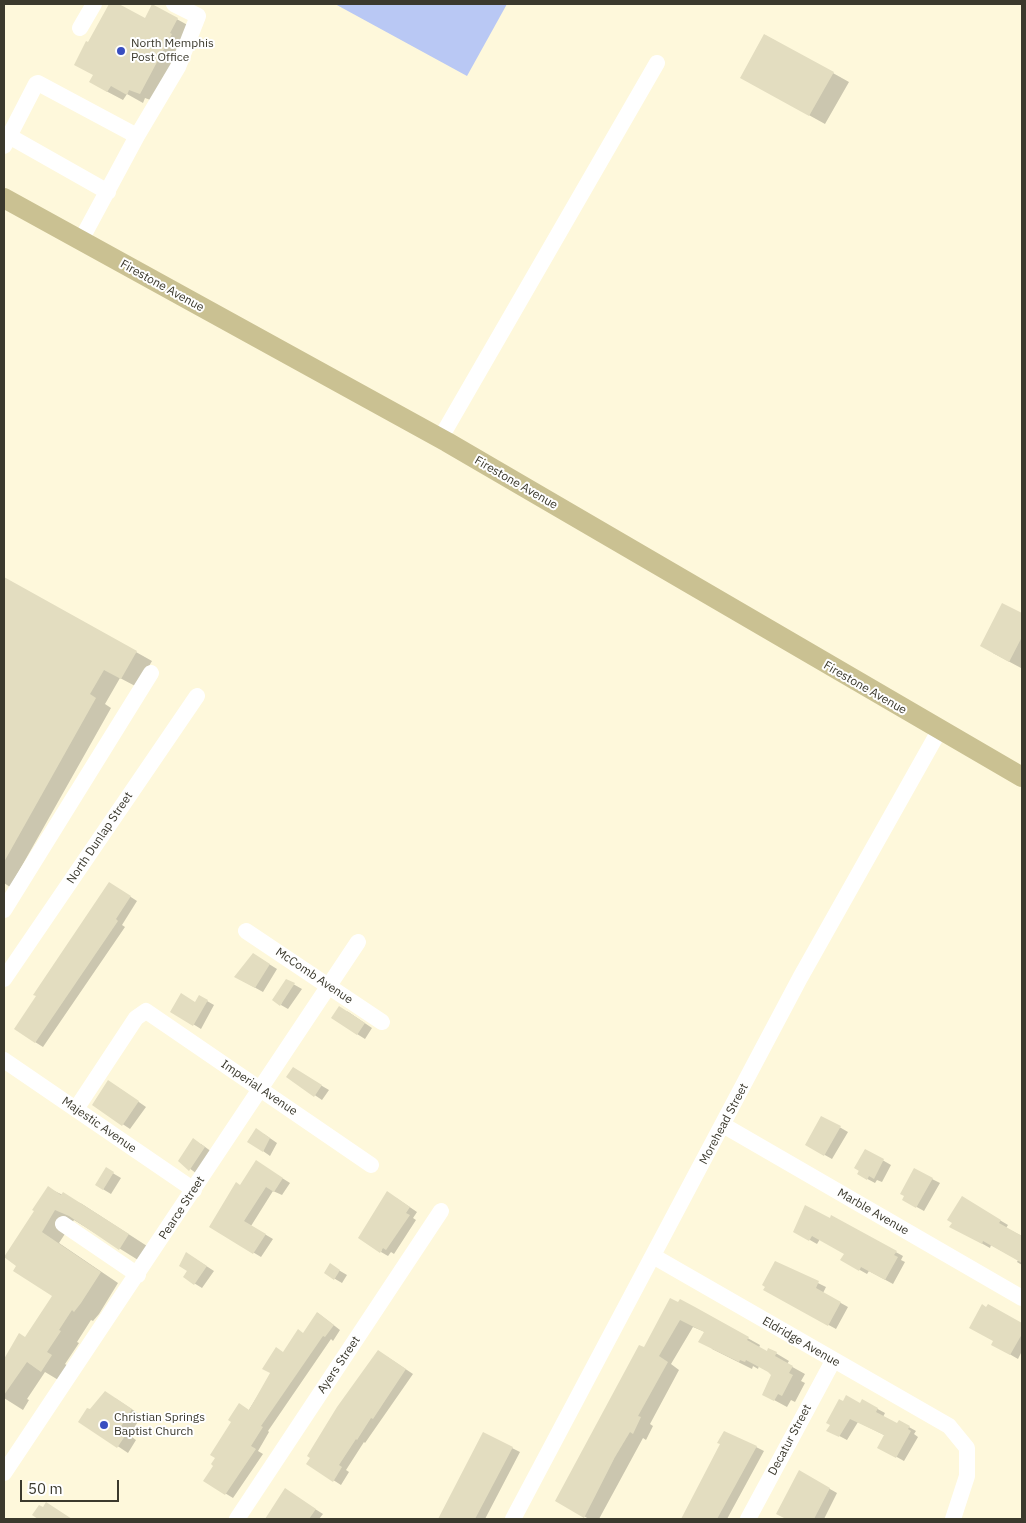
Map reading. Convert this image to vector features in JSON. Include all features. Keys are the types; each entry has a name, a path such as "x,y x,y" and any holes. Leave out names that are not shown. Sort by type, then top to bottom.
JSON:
{"main road":[{"name":"Firestone Avenue","path":"4,198 440,439 939,731 1022,777"}],"street":[{"path":"80,28 94,4"},
{"path":"81,240 181,59 198,16 190,8 174,4"},
{"path":"440,439 657,63"},
{"path":"108,192 6,141 38,83 137,136"},
{"path":"4,910 151,673"},
{"name":"North Dunlap Street","path":"4,979 197,696"},
{"name":"Morehead Street","path":"513,1519 800,978 939,731"},
{"name":"McComb Avenue","path":"246,931 382,1022"},
{"name":"Pearce Street","path":"4,1473 138,1275 358,942"},
{"name":"Imperial Avenue","path":"76,1109 136,1018 146,1011 371,1165"},
{"name":"Majestic Avenue","path":"4,1060 194,1190"},
{"name":"Marble Avenue","path":"723,1125 1022,1298"},
{"name":"Ayers Street","path":"237,1519 441,1211"},
{"path":"63,1224 138,1275"},
{"name":"Eldridge Avenue","path":"653,1256 949,1426 966,1448 967,1476 953,1519"},
{"name":"Decatur Street","path":"748,1519 834,1361"}],"shaded area":[{"path":"335,4 507,4 467,76"}],"building":[{"name":"North Memphis Post Office","path":"109,4 119,4 145,18 152,4 178,18 170,33 172,34 140,94 129,90 127,95 111,86 107,92 89,82 93,75 74,65 86,41 88,42"},
{"path":"764,34 834,72 809,116 740,78"},
{"path":"4,577 137,651 121,679 104,670 90,694 96,698 4,862"},
{"path":"1002,603 1022,613 1022,637 1009,662 980,646"},
{"path":"109,882 131,896 116,919 118,921 35,1043 14,1029 36,996 33,995"},
{"path":"253,953 270,964 255,988 234,977"},
{"path":"286,979 295,983 280,1006 272,1000"},
{"path":"181,993 195,1002 199,995 208,1000 193,1026 170,1012"},
{"path":"339,1006 365,1023 357,1035 331,1018"},
{"path":"293,1067 322,1085 314,1097 286,1077"},
{"path":"108,1080 139,1101 122,1126 92,1105"},
{"path":"821,1116 841,1126 824,1156 805,1145"},
{"path":"256,1128 270,1138 263,1152 247,1142"},
{"path":"193,1138 205,1147 189,1171 178,1161"},
{"path":"865,1149 884,1159 874,1179 869,1176 867,1180 857,1174 859,1171 854,1168"},
{"path":"256,1160 283,1178 274,1192 266,1187 244,1221 266,1234 253,1254 209,1227 236,1182 240,1185"},
{"path":"106,1167 114,1172 103,1190 95,1185"},
{"path":"914,1168 933,1178 916,1208 902,1200 904,1196 900,1194"},
{"path":"48,1186 61,1195 63,1192 129,1234 119,1250 69,1216 55,1210 42,1232 101,1272 81,1303 74,1312 72,1310 59,1330 61,1331 47,1352 52,1355 41,1372 27,1362 4,1395 4,1359 19,1333 25,1337 52,1296 13,1271 16,1266 4,1257"},
{"path":"387,1191 410,1207 406,1213 410,1215 386,1250 383,1248 380,1253 358,1238"},
{"path":"962,1196 1001,1220 999,1223 1022,1236 1022,1263 983,1241 982,1244 949,1227 952,1223 947,1220"},
{"path":"805,1205 830,1218 831,1215 897,1251 894,1255 898,1257 885,1280 861,1267 859,1271 840,1260 844,1254 812,1236 809,1241 793,1232"},
{"path":"186,1252 207,1266 194,1285 183,1277 187,1271 179,1266"},
{"path":"775,1261 819,1281 816,1288 841,1302 828,1326 763,1290 765,1287 762,1285"},
{"path":"330,1263 340,1270 334,1280 324,1273"},
{"path":"670,1298 678,1302 680,1299 695,1307 749,1337 747,1340 767,1351 768,1348 777,1352 775,1356 793,1366 789,1373 793,1375 782,1396 778,1394 774,1401 762,1395 771,1375 768,1372 746,1360 745,1362 740,1360 739,1362 698,1342 704,1332 680,1320 659,1356 668,1362 638,1416 641,1417 633,1434 630,1432 615,1457 584,1518 555,1501 639,1345 644,1347"},
{"path":"982,1304 986,1307 988,1304 1022,1323 1022,1334 1010,1355 991,1345 993,1341 969,1328"},
{"path":"317,1312 334,1325 325,1337 323,1336 261,1426 263,1427 251,1446 256,1449 225,1495 203,1481 213,1466 211,1464 215,1458 210,1455 231,1422 228,1420 239,1403 249,1410 270,1373 262,1369 276,1347 283,1352 298,1329 303,1333"},
{"path":"378,1350 406,1369 373,1419 371,1418 339,1465 342,1467 333,1482 306,1464 310,1458 307,1456 337,1407"},
{"path":"105,1391 132,1409 120,1428 127,1433 117,1448 78,1422 87,1408 90,1409"},
{"path":"846,1395 860,1403 862,1399 878,1408 876,1412 897,1423 899,1420 910,1426 908,1429 911,1431 896,1458 877,1448 884,1435 850,1419 839,1437 826,1431 830,1425 826,1423 839,1399 843,1401"},
{"path":"724,1431 757,1446 717,1519 681,1519 720,1444 717,1443"},
{"path":"483,1432 513,1447 475,1519 438,1519"},
{"path":"799,1470 830,1488 814,1519 786,1519 776,1514"},
{"path":"285,1488 316,1509 309,1519 265,1519"},
{"path":"46,1502 72,1519 38,1519 32,1515 39,1505 43,1507"}],"place":[{"name":"North Memphis Post Office","path":"121,51"},
{"name":"Christian Springs Baptist Church","path":"104,1425"}]}
